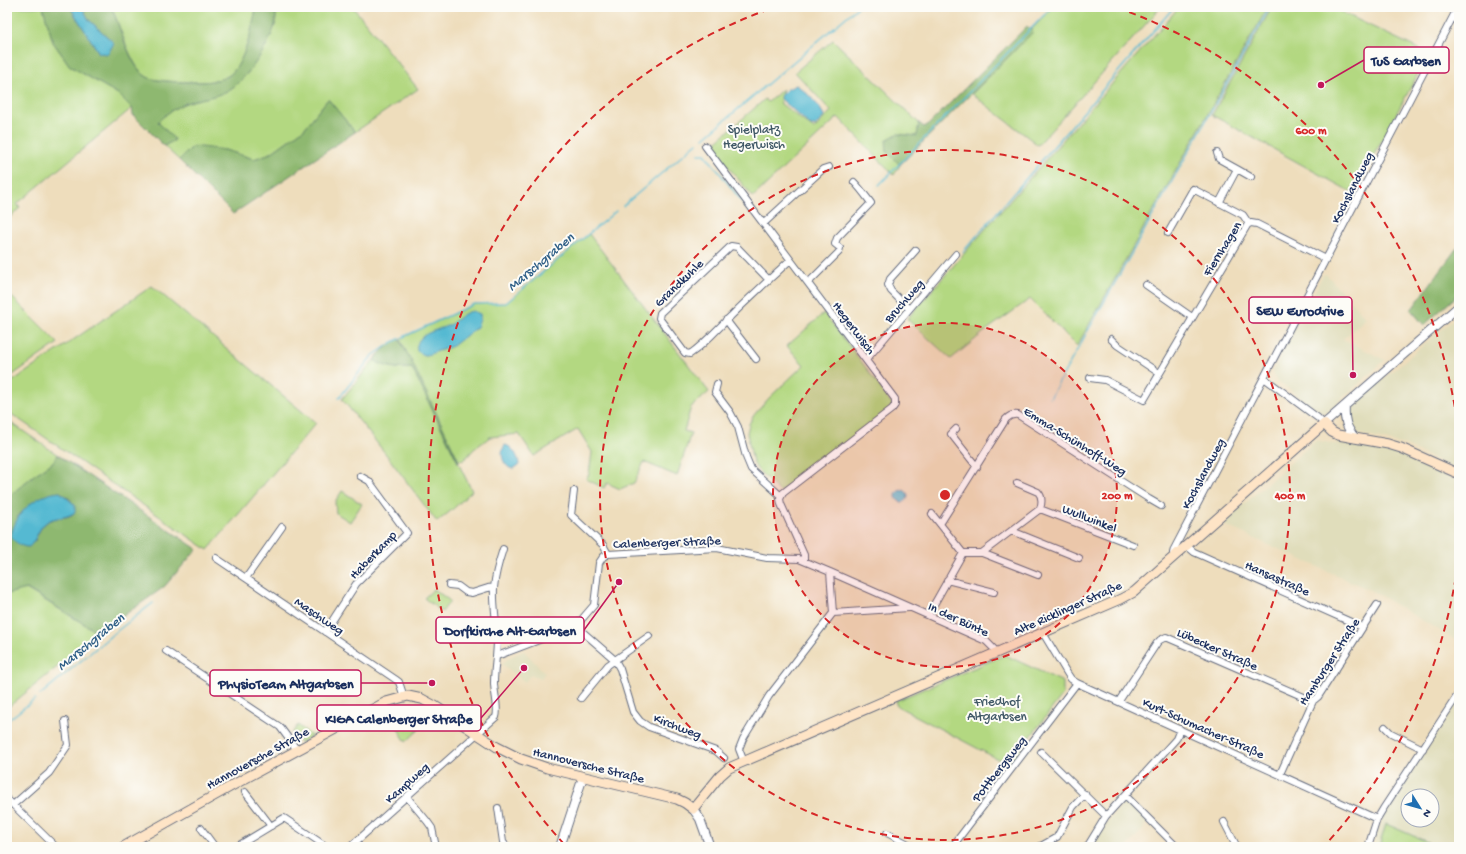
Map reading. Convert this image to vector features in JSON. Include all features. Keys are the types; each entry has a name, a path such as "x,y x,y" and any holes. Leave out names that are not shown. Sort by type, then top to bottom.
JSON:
{"main road":[{"path":"1324,424 1332,432 1338,435 1401,448 1459,474"},
{"name":"Alte Ricklinger Straße","path":"693,809 723,772 1121,599 1146,582 1324,424"},
{"name":"Hannoversche Straße","path":"123,847 386,702 404,697 412,697 429,702 497,747 521,759 583,777 677,799 693,809"}],"street":[{"name":"Kochslandweg","path":"1175,556 1173,553 1174,549 1458,7"},
{"name":"Hegerwisch","path":"705,146 894,397 894,407 781,496"},
{"path":"1217,153 1219,159 1251,177"},
{"path":"763,224 823,169 828,167"},
{"path":"1220,203 1237,170"},
{"path":"808,283 840,250 840,248 835,244 836,238 870,205 870,202 863,191 854,182"},
{"path":"1168,233 1193,189 1243,215 1249,224"},
{"name":"Fiernhagen","path":"1090,378 1105,380 1144,400 1244,228 1249,224 1257,224 1326,259"},
{"name":"Grandkuhle","path":"769,280 737,247 732,246 659,314 660,319 683,351 686,354 692,353 726,320 769,280 790,260"},
{"path":"909,309 890,289 889,283 890,279 916,250"},
{"name":"Bruchweg","path":"866,360 956,254"},
{"path":"1146,285 1192,317"},
{"name":"Alte Ricklinger Straße","path":"1324,424 1459,306"},
{"path":"726,320 756,359"},
{"path":"1111,339 1117,345 1160,373"},
{"path":"1264,378 1324,424"},
{"path":"717,384 715,392 730,412 738,426 749,466 781,496 781,504 804,555 804,560"},
{"path":"1344,406 1344,420 1346,426 1356,438"},
{"name":"Emma-Schünhoff-Weg","path":"940,524 1006,419 1011,415 1018,415 1161,506"},
{"path":"956,429 951,434 977,466"},
{"name":"Haberkamp","path":"325,632 356,584 407,533 369,481 360,476"},
{"path":"982,553 1040,509 1042,502 1041,495 1038,492 1017,483"},
{"path":"574,491 571,515 604,545 608,554"},
{"name":"Wullwinkel","path":"1040,509 1133,545"},
{"path":"932,514 962,553"},
{"path":"246,578 282,526"},
{"path":"1012,531 1079,558"},
{"name":"Hansastraße","path":"1187,546 1194,552 1362,627"},
{"name":"Calenberger Straße","path":"497,656 576,626 594,605 599,563 603,557 608,554 717,548 767,558 795,558 804,560 830,572"},
{"path":"477,734 493,721 497,715 494,674 497,656 494,587 499,561 504,549"},
{"path":"962,553 982,553 1038,575"},
{"path":"928,615 962,553"},
{"name":"Maschweg","path":"216,558 398,680 404,697"},
{"path":"744,762 739,750 743,739 769,696 833,613 830,572"},
{"name":"In der Bünte","path":"830,572 986,641 996,653"},
{"path":"947,580 994,592"},
{"path":"449,585 458,586 466,592 472,594 494,587"},
{"name":"Hamburger Straße","path":"1280,774 1313,702 1318,697 1377,605"},
{"name":"In der Bünte","path":"833,613 910,608"},
{"name":"Kirchweg","path":"576,626 615,660 620,669 633,712 640,721 649,727 716,751 724,758"},
{"name":"Kurt-Schumacher-Straße","path":"1043,633 1071,679 1377,819"},
{"path":"581,698 608,665 649,636"},
{"name":"Lübecker Straße","path":"1119,701 1158,642 1166,637 1313,702"},
{"path":"166,651 280,727 297,750"},
{"name":"Pottbergsweg","path":"952,847 1077,682"},
{"path":"1368,847 1377,819 1459,693"},
{"path":"13,805 49,773 68,745 65,721"},
{"path":"1385,727 1391,733 1423,749"},
{"path":"1087,847 1106,816 1176,739 1180,729"},
{"name":"Kampweg","path":"350,847 477,734"},
{"path":"1040,752 1106,816"},
{"path":"560,847 583,777"},
{"path":"245,792 271,826"},
{"path":"1039,847 1057,838 1073,807 1085,794"},
{"path":"1125,795 1175,845"},
{"path":"407,797 432,828 436,847"},
{"path":"7,799 56,847"},
{"path":"498,808 503,842 507,847"},
{"path":"693,809 700,819 710,847"},
{"path":"236,847 284,818 327,847"},
{"path":"1224,822 1237,847"},
{"path":"201,828 215,847"},
{"path":"887,833 914,847"}],"shaded area":[{"path":"1326,274 1366,318 1343,339 1385,360 1328,411 1322,413 1275,379 1273,370 1323,275"},
{"path":"1459,315 1459,471 1404,445 1360,434 1352,430 1347,413 1370,390"},
{"path":"1316,440 1335,444 1362,445 1390,450 1459,482 1459,642 1374,592 1222,524"},
{"path":"524,651 545,673 540,679 531,674 525,682 502,664 508,658"},
{"path":"1459,700 1459,847 1373,847 1383,817 1400,791 1400,828 1440,828 1440,788 1402,788"},
{"path":"1125,800 1148,821 1143,827 1144,828 1127,847 1102,847 1095,841"}],"green space":[{"path":"7,7 43,7 53,42 70,66 118,94 132,108 17,204 20,208 7,220"},
{"path":"43,7 70,7 99,53 114,43 89,20 82,7 111,7 130,55 141,72 150,78 177,82 207,82 228,76 243,55 253,24 256,7 276,7 276,16 272,34 262,53 249,71 235,86 212,97 191,101 182,105 167,114 158,122 175,140 164,146 133,115 132,108 118,94 70,66 53,42"},
{"path":"111,7 256,7 247,45 243,55 233,71 228,76 218,80 197,82 155,79 147,77 141,72 135,64 126,45"},
{"path":"276,7 353,7 418,89 355,132 328,99 304,129 271,153 254,159 225,150 183,157 179,160 164,146 175,140 158,122 167,114 186,103 217,95 235,86 256,62 272,34 276,19"},
{"path":"1053,7 1161,7 1038,145 972,94 1033,32 1031,30"},
{"path":"1179,7 1268,7 1077,346 1030,299 988,329 951,359 907,319"},
{"path":"1272,7 1331,7 1429,54 1353,193 1212,115"},
{"path":"1027,26 1033,32 900,165 887,152 886,140 897,134 917,136 919,123 924,127 929,124"},
{"name":"Spielplatz Hegerwisch","path":"833,40 919,123 917,136 898,134 887,152 900,165 894,175 838,117 753,197 711,146 765,99 768,102 783,89 780,98 781,104 814,129 831,111 795,72"},
{"path":"328,99 355,132 233,214 179,160 193,146 225,150 254,159 271,153 304,129"},
{"path":"589,234 709,392 691,407 684,431 691,433 677,476 644,462 634,483 620,489 607,483 604,488 586,479 589,474 592,452 578,429 534,456 519,434 490,437 474,449 464,460 459,461 400,339 474,304 506,303"},
{"path":"1459,245 1459,294 1424,325 1411,310"},
{"path":"152,286 316,423 208,550 7,411 7,385"},
{"path":"7,292 58,343 7,379"},
{"path":"824,313 895,408 780,492 757,469 753,462 747,433 749,424 754,415 770,397 804,365 787,346"},
{"path":"399,339 411,360 459,461 458,462 412,368 392,367 383,365 374,360 385,348"},
{"path":"374,360 392,367 402,369 412,368 472,491 437,522 342,399"},
{"path":"7,420 58,455 52,463 34,475 7,498"},
{"path":"58,455 197,549 164,587 99,633 27,589 7,594 7,498 34,475 52,463","holes":["60,492 71,500 75,512 69,516 52,519 45,523 40,529 35,541 17,517 33,502"]},
{"path":"342,491 362,504 350,522 336,513 335,502"},
{"path":"26,589 99,633 7,708 7,594"},
{"path":"434,589 450,601 442,612 424,598"},
{"name":"Friedhof Altgarbsen","path":"1005,655 1063,682 1063,694 1009,765 897,706 895,701"},
{"path":"409,703 422,706 435,714 406,742 386,709"},
{"path":"298,725 312,736 300,743 292,733"},
{"path":"1386,824 1439,847 1379,847"}],"water":[{"path":"70,7 82,7 89,20 114,43 108,54 99,53"},
{"path":"796,85 813,99 823,113 824,117 815,126 811,126 781,99 780,96 786,90"},
{"path":"473,311 480,314 477,327 453,346 427,355 417,351 417,344 423,336 451,324 464,314"},
{"path":"505,445 513,450 518,459 519,465 513,469 504,463 502,452"},
{"path":"904,490 907,491 907,501 900,502 897,501 896,494 897,491"},
{"path":"60,492 75,505 75,512 69,516 51,519 48,521 29,547 21,545 11,537 17,520 28,506 42,496"}],"waterway":[{"name":"Marschgraben","path":"704,138 858,7"},
{"path":"879,185 1052,7"},
{"path":"963,252 1174,7"},
{"path":"1050,398 1270,7"},
{"name":"Marschgraben","path":"623,206 697,143"},
{"path":"699,154 705,154 744,204"},
{"name":"Marschgraben","path":"403,337 474,304 506,303 616,211"},
{"name":"Marschgraben","path":"339,398 372,356 401,338"},
{"name":"Marschgraben","path":"40,695 113,634 153,603"},
{"name":"Marschgraben","path":"7,721 35,699"}],"place":[{"name":"TuS Garbsen","path":"1321,85"},
{"name":"SEW Eurodrive","path":"1353,375"},
{"name":"Dorfkirche Alt-Garbsen","path":"619,582"},
{"name":"KIGA Calenberger Straße","path":"524,668"},
{"name":"PhysioTeam Altgarbsen","path":"432,683"}]}
